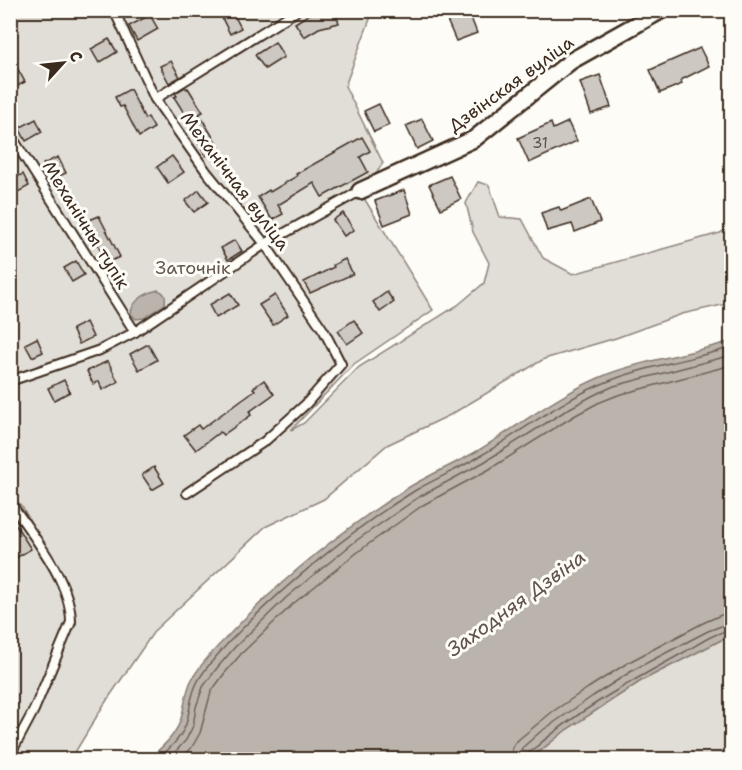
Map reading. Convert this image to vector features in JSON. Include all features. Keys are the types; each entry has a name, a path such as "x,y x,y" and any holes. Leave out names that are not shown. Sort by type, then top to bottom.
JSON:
{"street":[{"name":"Дзвінская вуліца","path":"360,191 474,139 571,61 662,10"}],"lane":[{"name":"Механічная вуліца","path":"114,10 155,99 206,171 265,244 324,331 341,364 306,404 265,441 188,493"},
{"path":"155,99 295,12"},
{"name":"Механічны тупік","path":"10,134 135,332"},
{"path":"10,381 100,350 135,332 265,244 360,191"},
{"path":"10,502 55,570 71,608 71,622 34,710 10,755"}],"green space":[{"name":"Заточнік","path":"11,11 373,11 345,86 383,163 362,195 433,310 354,364 291,430 304,423 359,367 458,305 484,283 489,263 473,232 466,203 478,182 489,185 500,217 522,219 543,258 573,274 720,233 731,227 731,303 682,314 616,338 544,359 450,415 387,445 324,499 265,527 155,630 103,706 71,759 11,759 10,508 45,548 23,508 11,494"},
{"path":"731,635 731,759 530,760 566,730 641,681"}],"water":[{"path":"158,290 164,295 165,304 144,318 136,319 131,314 136,301"},
{"name":"Заходняя Дзвіна","path":"731,341 731,635 641,681 566,730 530,759 149,759 169,740 178,727 191,681 211,654 290,576 361,519 411,486 479,450 558,399 591,381 638,364"}],"building":[{"path":"316,10 335,10 339,23 319,28 304,37 295,23"},
{"path":"468,10 477,33 456,41 446,18"},
{"path":"233,13 241,28 230,34 222,18"},
{"path":"150,15 158,29 137,41 129,26"},
{"path":"109,39 117,52 99,63 91,49"},
{"path":"275,42 284,57 265,69 255,55"},
{"path":"700,48 709,66 681,80 682,84 660,93 650,70"},
{"path":"10,55 25,82 10,90"},
{"path":"171,61 180,77 169,83 160,66"},
{"path":"600,75 611,107 591,114 580,82"},
{"path":"185,87 188,88 203,112 199,114 219,147 206,156 198,142 201,140 174,97 177,96 175,93"},
{"path":"130,89 145,119 148,117 154,128 139,137 123,106 120,107 115,97"},
{"path":"379,104 389,125 374,132 364,111"},
{"path":"36,119 42,132 26,141 19,128"},
{"path":"422,119 433,141 417,149 406,126"},
{"path":"568,122 577,141 529,163 518,138 551,123 553,129"},
{"path":"362,137 370,151 360,157 368,172 322,197 314,183 278,205 283,214 272,220 258,197"},
{"path":"172,156 184,172 168,183 157,167"},
{"path":"58,157 66,173 51,180 43,164"},
{"path":"23,174 29,186 16,193 10,180"},
{"path":"450,176 461,199 441,209 429,185"},
{"path":"199,190 208,202 194,212 185,201"},
{"path":"404,190 412,214 384,225 375,201"},
{"path":"591,199 600,222 575,232 572,224 547,231 541,213 559,207 561,211"},
{"path":"343,213 354,230 344,236 333,220"},
{"path":"99,216 120,257 106,263 93,233 88,236 82,223"},
{"path":"235,240 242,251 228,260 221,248"},
{"path":"345,259 353,274 310,293 304,282"},
{"path":"76,261 84,275 72,282 64,268"},
{"path":"387,292 394,302 380,312 373,302"},
{"path":"230,293 238,305 216,318 209,305"},
{"path":"275,295 288,315 273,325 259,305"},
{"path":"354,320 363,333 347,344 338,331"},
{"path":"86,322 93,337 79,344 72,329"},
{"path":"37,338 43,352 32,357 25,344"},
{"path":"148,344 157,360 139,370 130,354"},
{"path":"108,361 118,382 102,390 99,381 93,384 87,371"},
{"path":"64,380 70,392 54,400 48,388"},
{"path":"264,380 274,394 249,412 251,415 223,435 220,432 196,450 184,435 198,425 201,429 255,390 253,388"},
{"path":"154,467 164,483 152,490 142,475"},
{"path":"10,516 31,549 16,558 10,548"}]}
